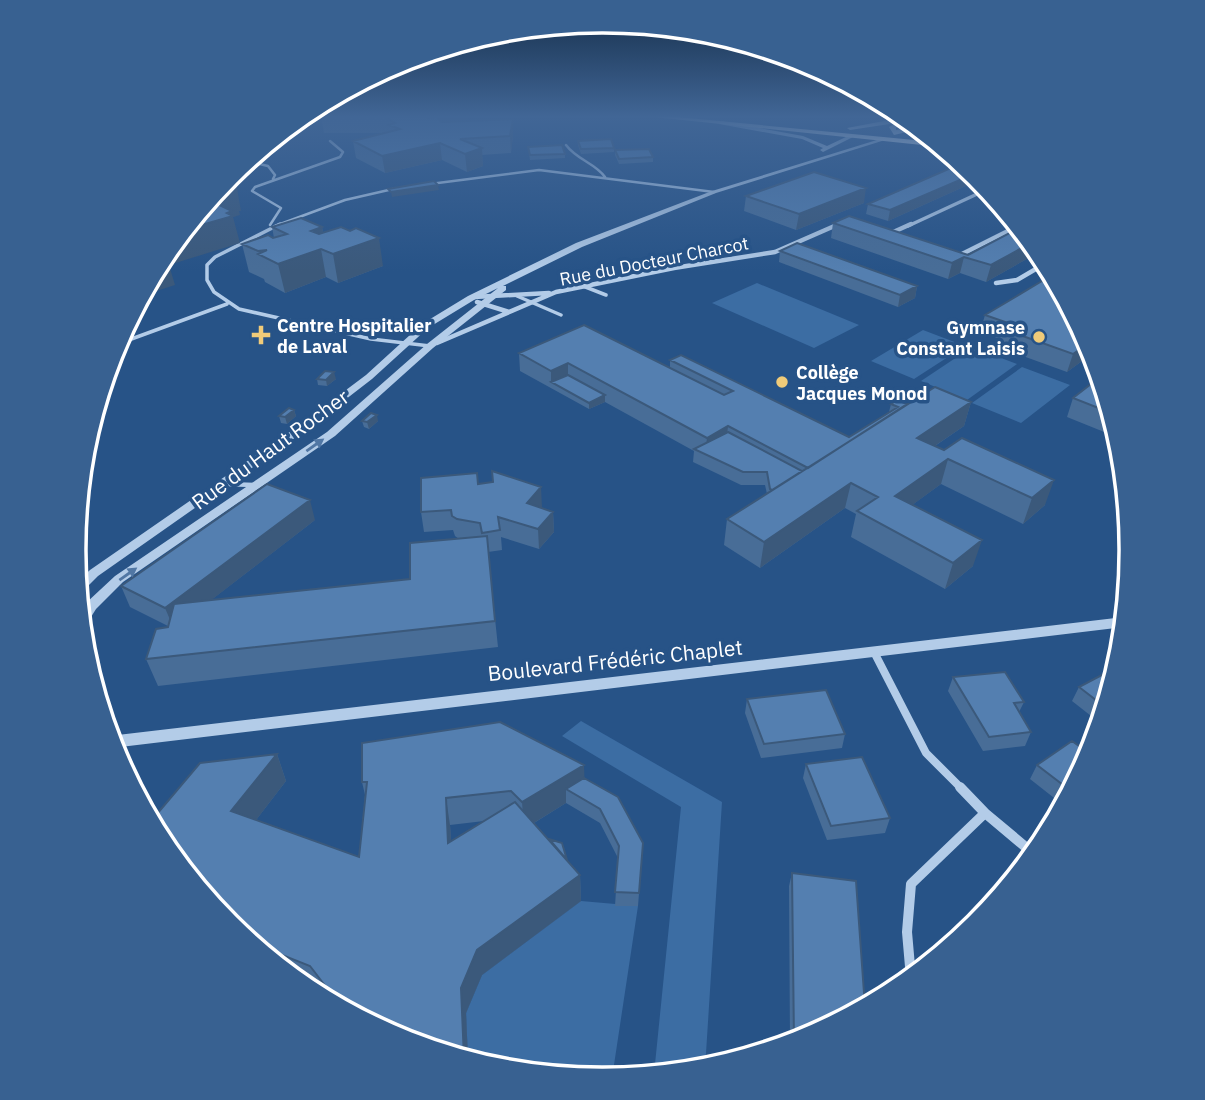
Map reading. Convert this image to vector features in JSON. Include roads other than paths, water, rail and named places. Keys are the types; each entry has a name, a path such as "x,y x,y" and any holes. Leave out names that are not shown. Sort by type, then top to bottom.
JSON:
{"street":[{"name":"Rue du Haut Rocher","path":"775,172 783,168"},
{"name":"Rue du Haut Rocher","path":"87,580 350,391 425,326 471,298 579,246 715,192 787,168"},
{"path":"899,240 886,236 977,195"},
{"name":"Rue du Docteur Charcot","path":"430,345 556,292 775,252 845,222"},
{"path":"945,254 960,255 1009,231"},
{"path":"996,282 1017,280 1036,269"},
{"name":"Rue du Haut Rocher","path":"89,609 119,579 331,434 430,345 514,278"},
{"path":"471,298 497,294 517,296 556,292"},
{"path":"471,298 482,306 509,312"},
{"name":"Boulevard Frédéric Chaplet","path":"122,740 522,691 1114,623"},
{"path":"874,652 926,753 985,813 1025,847"},
{"path":"910,965 906,932 911,884 985,813"}],"lane":[{"path":"270,168 275,175 273,179"},
{"path":"268,228 281,208 252,191 273,179 305,168"},
{"path":"595,168 605,177"},
{"path":"423,185 538,170 715,192"},
{"path":"398,188 345,200 268,228 215,257 207,265 206,279 220,300 227,304 404,344 430,345"},
{"path":"583,286 606,295"},
{"path":"517,296 561,315"},
{"path":"131,339 227,304"},
{"path":"222,484 257,485"}],"place":[{"name":"Centre Hospitalier de Laval","path":"261,335"},
{"name":"Gymnase Constant Laisis","path":"1039,337"},
{"name":"Collège Jacques Monod","path":"782,382"}]}
